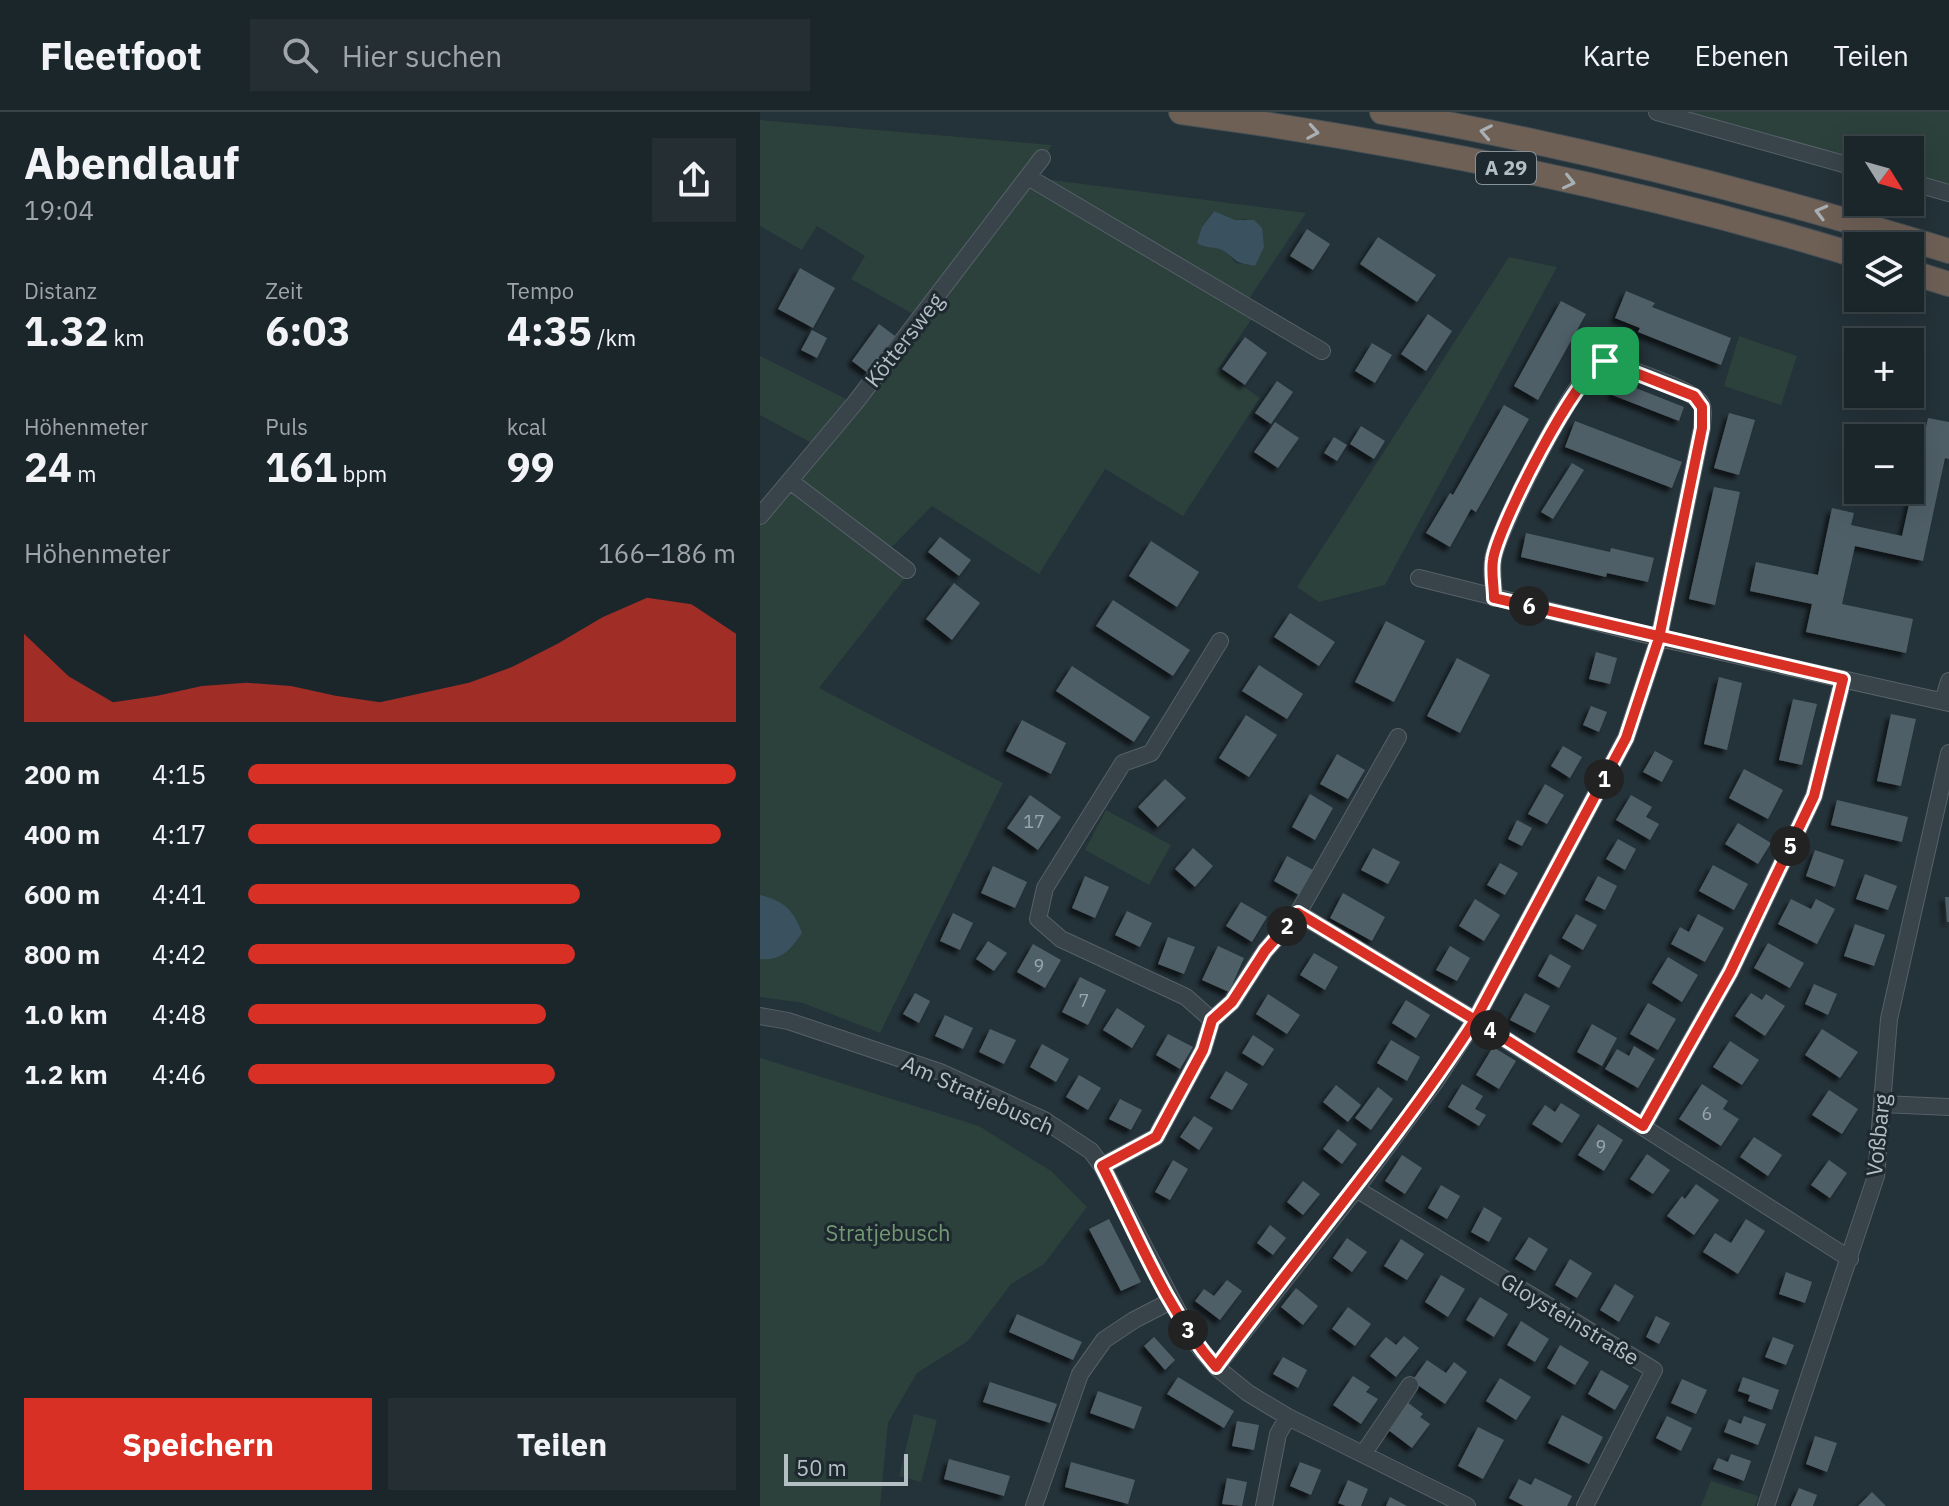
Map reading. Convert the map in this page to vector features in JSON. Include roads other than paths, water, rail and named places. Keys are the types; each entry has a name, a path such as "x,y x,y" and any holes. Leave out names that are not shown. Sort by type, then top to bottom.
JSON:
{"highway":[{"name":"A 29","path":"1181,112 1254,122 1497,166 1733,222 1844,252"},
{"name":"A 29","path":"1382,112 1624,162 1835,216 1949,251"},
{"path":"1924,276 1949,284"}],"street":[{"path":"1657,112 1844,164"},
{"name":"Köttersweg","path":"760,516 855,403 1042,158"},
{"path":"1028,177 1322,351"},
{"path":"1924,186 1949,193"},
{"path":"1216,1367 1356,1189 1435,1082 1475,1020 1626,738 1659,638 1702,428 1702,407 1694,396 1616,364 1600,362 1587,375 1513,504 1492,561 1494,598"},
{"path":"790,481 907,570"},
{"path":"1419,578 1659,638 1946,702 1949,681"},
{"path":"1212,1020 1186,997 1061,939 1038,919 1045,888 1123,763 1151,753 1220,641"},
{"path":"1643,1126 1730,972 1814,796 1843,679"},
{"path":"1102,1166 1156,1137 1203,1050 1212,1020 1232,1002 1265,951 1298,913 1398,737"},
{"name":"Voßbarg","path":"1766,1506 1876,1176 1889,1019 1949,753"},
{"path":"1298,913 1475,1020 1850,1259"},
{"name":"Am Stratjebusch","path":"760,1016 788,1021 940,1072 1044,1120 1091,1151 1102,1166 1171,1301 1198,1346 1216,1367 1239,1387 1288,1417 1467,1506"},
{"path":"1882,1104 1949,1107"},
{"name":"Gloysteinstraße","path":"1356,1189 1654,1370 1585,1506"},
{"path":"1034,1506 1080,1374 1104,1340 1171,1301"},
{"path":"1363,1454 1410,1385"},
{"path":"1264,1506 1278,1434 1288,1417"}],"water":[{"path":"1214,211 1235,220 1254,220 1262,228 1264,247 1255,266 1238,262 1221,249 1197,243 1202,227"},
{"path":"760,895 787,907 802,933 789,949 774,958 760,959"}],"park label":[{"name":"Stratjebusch","path":"888,1233"}]}
